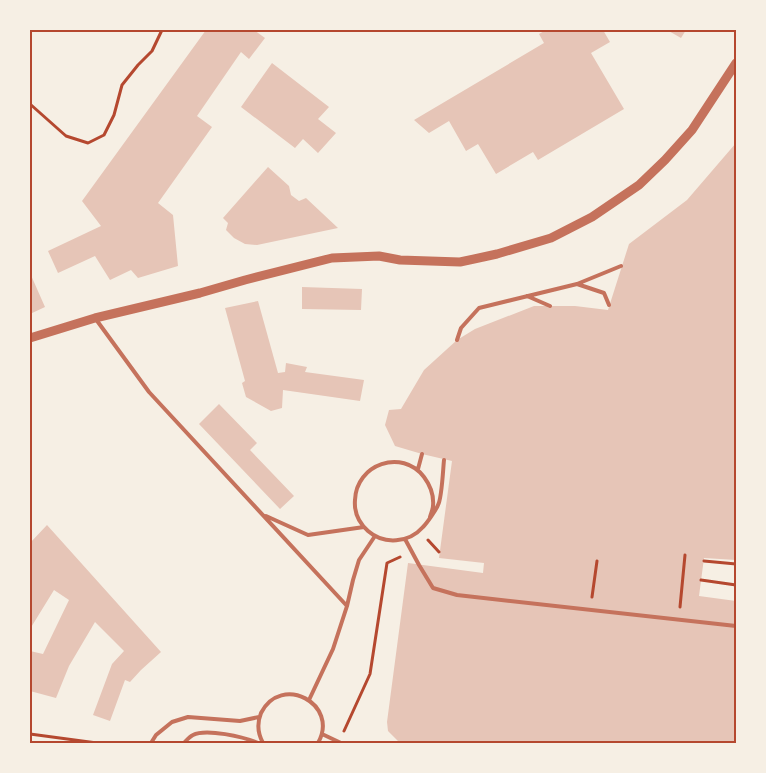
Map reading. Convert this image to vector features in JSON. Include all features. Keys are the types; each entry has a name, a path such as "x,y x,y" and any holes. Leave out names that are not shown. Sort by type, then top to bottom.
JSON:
{"street":[{"path":"30,338 95,318 200,293 332,258 379,256 400,260 460,262 497,254 551,238 592,217 639,185 692,130 736,63"}],"lane":[{"path":"457,340 461,328 479,308 577,284 622,266"},
{"path":"577,284 604,293 609,306"},
{"path":"527,296 550,306"},
{"path":"95,318 150,392 347,606"},
{"path":"418,469 422,454"},
{"path":"430,517 433,505 429,483 418,469 402,463 390,462 372,468 358,484 355,495 358,517 364,527 375,536 385,540 405,539 424,527 439,504 444,460"},
{"path":"263,514 308,535 364,527"},
{"path":"309,700 333,649 359,560 375,536"},
{"path":"405,539 433,588 458,595 736,626"},
{"path":"263,743 259,732 259,717 269,702 280,696 292,694 309,700 321,715 323,728 318,743"},
{"path":"152,743 156,735 172,722 188,716 240,721 259,717"},
{"path":"184,743 193,735 210,732 258,743"},
{"path":"322,734 340,742"}],"path":[{"path":"30,104 66,136 88,143 104,135 114,115 122,86 138,65 152,51 162,30"},
{"path":"340,742 370,674 388,563 421,548 429,540"},
{"path":"678,620 686,555"},
{"path":"590,610 597,561"},
{"path":"704,561 736,564"},
{"path":"701,580 736,586"},
{"path":"30,734 97,743"}],"building":[{"path":"206,30 254,30 265,38 249,59 241,52 197,116 212,127 158,203 173,215 178,266 138,278 131,270 110,280 95,256 58,273 48,251 101,226 82,201"},
{"path":"546,30 603,30 610,42 591,53 624,109 538,160 533,152 496,174 478,144 466,151 449,121 429,133 414,120 544,43 539,34"},
{"path":"667,30 686,30 681,38"},
{"path":"272,63 329,107 318,119 336,133 318,153 303,139 295,148 241,107"},
{"path":"736,143 736,560 704,558 699,596 736,601 736,743 400,743 388,731 387,722 408,563 483,573 484,563 439,558 452,461 395,446 385,425 389,410 401,409 424,370 457,340 475,329 534,306 575,306 608,310 629,244 687,200"},
{"path":"268,167 289,186 291,195 299,201 306,198 338,228 257,245 245,244 234,238 226,230 228,223 223,218"},
{"path":"30,273 45,307 30,314"},
{"path":"302,287 362,289 361,310 302,309"},
{"path":"258,301 278,373 285,372 286,363 307,367 305,372 364,380 360,401 283,390 282,408 271,411 246,397 242,383 245,381 225,308"},
{"path":"219,404 257,443 250,450 294,496 280,509 199,424"},
{"path":"47,525 161,652 130,682 125,680 110,721 93,715 112,664 124,651 95,622 69,666 56,698 30,691 30,651 43,654 69,600 54,590 30,629 30,543"}]}
